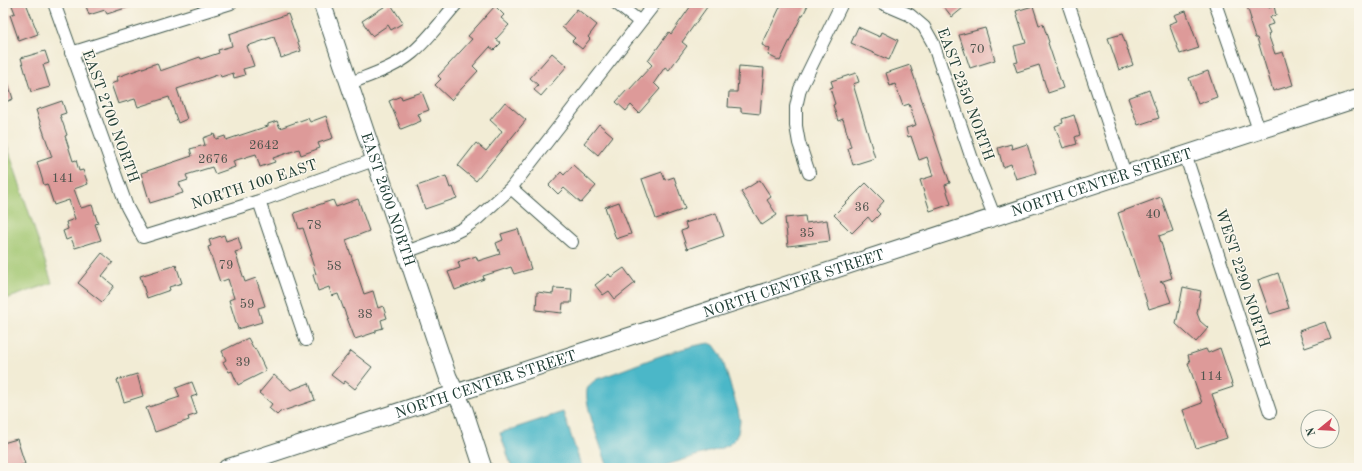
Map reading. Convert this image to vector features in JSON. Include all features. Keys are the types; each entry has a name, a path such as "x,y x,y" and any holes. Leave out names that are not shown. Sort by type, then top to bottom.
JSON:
{"street":[{"name":"EAST 2700 NORTH","path":"54,3 127,207 143,237"},
{"path":"71,53 231,3"},
{"name":"EAST 2600 NORTH","path":"322,3 348,84 448,377 464,410 484,468"},
{"path":"348,84 382,71 411,54 425,41 457,3"},
{"path":"616,3 640,22"},
{"path":"406,252 446,237 464,228 478,218 511,188 655,3"},
{"path":"809,173 799,144 796,126 796,107 800,89 842,3"},
{"name":"EAST 2350 NORTH","path":"882,3 910,15 924,27 933,43 974,165 995,218"},
{"path":"1068,3 1125,174"},
{"path":"1215,3 1259,130"},
{"name":"NORTH CENTER STREET","path":"227,468 995,218 1185,154 1259,130 1358,101"},
{"name":"WEST 2290 NORTH","path":"1185,154 1270,412"},
{"name":"NORTH 100 EAST","path":"143,237 259,201 374,160"},
{"path":"511,188 572,242"},
{"path":"259,201 306,340"}],"green space":[{"path":"3,133 52,283 3,300"}],"water":[{"path":"709,343 714,345 721,355 738,410 740,421 738,433 735,439 729,445 719,449 660,467 610,468 606,462 590,415 587,390 590,385 597,379 680,349"},
{"path":"563,412 582,468 512,468 500,433"}],"building":[{"path":"11,3 26,3 38,34 19,41 10,15 15,13"},
{"path":"85,3 134,3 135,5 107,14 105,10 89,15"},
{"path":"390,3 403,23 391,30 388,25 372,36 362,21"},
{"path":"693,3 710,3 682,42 687,46 669,70 665,67 654,83 660,89 639,113 631,105 626,111 616,102 652,65 648,61 669,32 671,34"},
{"path":"782,3 809,3 780,61 768,55 770,49 762,45"},
{"path":"941,3 969,3 952,17"},
{"path":"1246,3 1267,3 1269,8 1274,6 1276,15 1270,17 1273,24 1267,26 1270,33 1268,34 1275,54 1283,52 1293,85 1273,91 1257,38 1255,38 1249,20 1251,19"},
{"path":"495,6 504,15 501,18 509,25 496,39 501,43 494,50 490,47 473,66 478,71 451,100 435,85 441,79 438,76 472,39 468,36"},
{"path":"1033,6 1039,25 1043,24 1063,88 1048,93 1039,65 1017,72 1014,63 1018,62 1014,46 1026,43 1016,11"},
{"path":"577,9 597,25 588,37 590,39 582,49 572,41 575,38 562,27"},
{"path":"1186,11 1199,48 1180,54 1169,24 1177,21 1174,15"},
{"path":"288,14 301,51 281,58 274,37 247,46 254,66 243,69 245,75 234,78 233,73 221,77 220,74 177,89 187,119 178,123 169,97 138,107 135,99 118,104 111,84 118,81 117,77 157,63 160,71 200,57 201,59 219,53 218,50 232,46 229,34"},
{"path":"858,27 880,37 882,32 898,40 889,60 851,43"},
{"path":"985,28 995,60 970,68 959,35"},
{"path":"1122,34 1133,65 1119,70 1108,38"},
{"path":"45,51 49,63 43,65 50,87 31,92 21,58"},
{"path":"552,53 567,66 541,96 534,90 538,85 530,78"},
{"path":"910,65 950,183 945,185 951,204 930,211 920,180 933,176 927,157 919,160 911,136 908,137 906,128 916,125 909,104 903,106 895,84 890,86 886,73"},
{"path":"739,66 764,68 760,114 741,112 741,108 728,107 729,92 737,92"},
{"path":"1208,71 1217,97 1198,104 1189,78"},
{"path":"3,73 5,73 13,99 3,103"},
{"path":"856,73 859,82 853,84 875,158 853,165 848,148 851,147 843,119 838,121 830,88 833,87 831,81"},
{"path":"1149,90 1159,118 1138,125 1128,98"},
{"path":"422,92 429,110 418,114 421,121 401,129 389,101 401,96 402,99"},
{"path":"62,101 66,113 60,115 67,135 65,136 73,161 76,160 79,171 83,170 88,184 74,189 81,208 92,205 98,223 95,224 101,240 75,248 71,238 66,240 63,231 68,229 66,222 75,219 69,200 54,205 47,184 44,185 37,162 52,157 36,110"},
{"path":"505,102 526,120 476,181 458,166 476,143 486,151 500,134 502,131 490,120"},
{"path":"1074,115 1080,135 1075,137 1077,144 1063,148 1055,126 1063,123 1062,119"},
{"path":"326,116 333,138 318,143 320,148 301,155 299,149 273,158 275,162 260,167 256,154 233,161 235,167 215,174 212,167 186,175 188,180 179,183 183,193 150,203 141,173 192,156 190,149 205,145 203,138 214,134 216,139 225,136 226,140 268,126 268,124 277,121 280,128 308,118 310,122"},
{"path":"599,124 613,136 598,155 584,143"},
{"path":"1011,144 1012,149 1027,144 1036,173 1016,179 1011,164 1003,167 998,148"},
{"path":"573,165 596,186 581,203 564,188 558,194 549,185 561,172 564,175"},
{"path":"662,172 665,180 674,177 685,209 656,219 642,179"},
{"path":"446,176 450,188 453,187 457,198 425,209 417,186"},
{"path":"760,180 771,197 767,200 777,215 762,225 741,192"},
{"path":"866,183 884,201 876,210 880,214 872,222 868,217 852,233 834,215"},
{"path":"1161,197 1173,231 1159,236 1172,278 1160,282 1164,283 1171,302 1149,309 1118,213"},
{"path":"358,199 369,231 346,240 364,294 373,291 378,308 383,306 387,318 381,320 383,328 355,339 338,294 332,296 329,287 318,291 313,275 316,274 310,255 312,255 303,228 299,229 294,213 333,200 336,207"},
{"path":"619,202 631,234 616,239 605,207"},
{"path":"716,213 724,236 687,249 681,231 687,229 685,223"},
{"path":"805,216 806,223 827,220 830,241 788,246 785,218"},
{"path":"518,229 531,269 514,274 511,267 483,276 484,279 455,290 448,272 460,268 458,262 476,256 478,261 500,254 496,243 503,240 501,234"},
{"path":"224,235 226,241 238,237 242,250 235,252 245,282 256,278 265,306 258,308 262,322 238,329 229,300 234,298 228,279 220,282 208,247 211,246 209,240"},
{"path":"102,253 113,262 102,276 114,286 102,302 78,283"},
{"path":"176,265 182,283 169,287 170,290 147,298 140,276"},
{"path":"624,268 635,283 615,299 609,291 603,295 595,285 609,274 611,277"},
{"path":"1278,273 1289,308 1270,314 1258,280"},
{"path":"1183,287 1201,291 1197,313 1200,321 1208,328 1196,342 1176,324"},
{"path":"554,288 572,289 571,303 563,303 562,313 536,310 537,292 553,294"},
{"path":"1325,322 1331,339 1305,348 1299,331"},
{"path":"248,338 254,349 255,348 266,371 238,385 232,371 229,372 223,362 226,360 222,351"},
{"path":"1220,348 1233,387 1212,394 1227,438 1196,448 1183,410 1202,403 1188,363 1190,362 1188,355 1206,349 1208,353"},
{"path":"351,351 372,367 355,389 345,381 343,384 331,375"},
{"path":"137,374 143,396 124,402 117,380"},
{"path":"274,375 291,390 309,383 315,400 280,412 277,415 269,408 272,404 259,393"},
{"path":"192,382 197,395 191,397 197,414 188,417 189,420 155,432 146,408 180,397 176,388"},
{"path":"17,439 25,464 14,468 3,468 3,443"}]}
